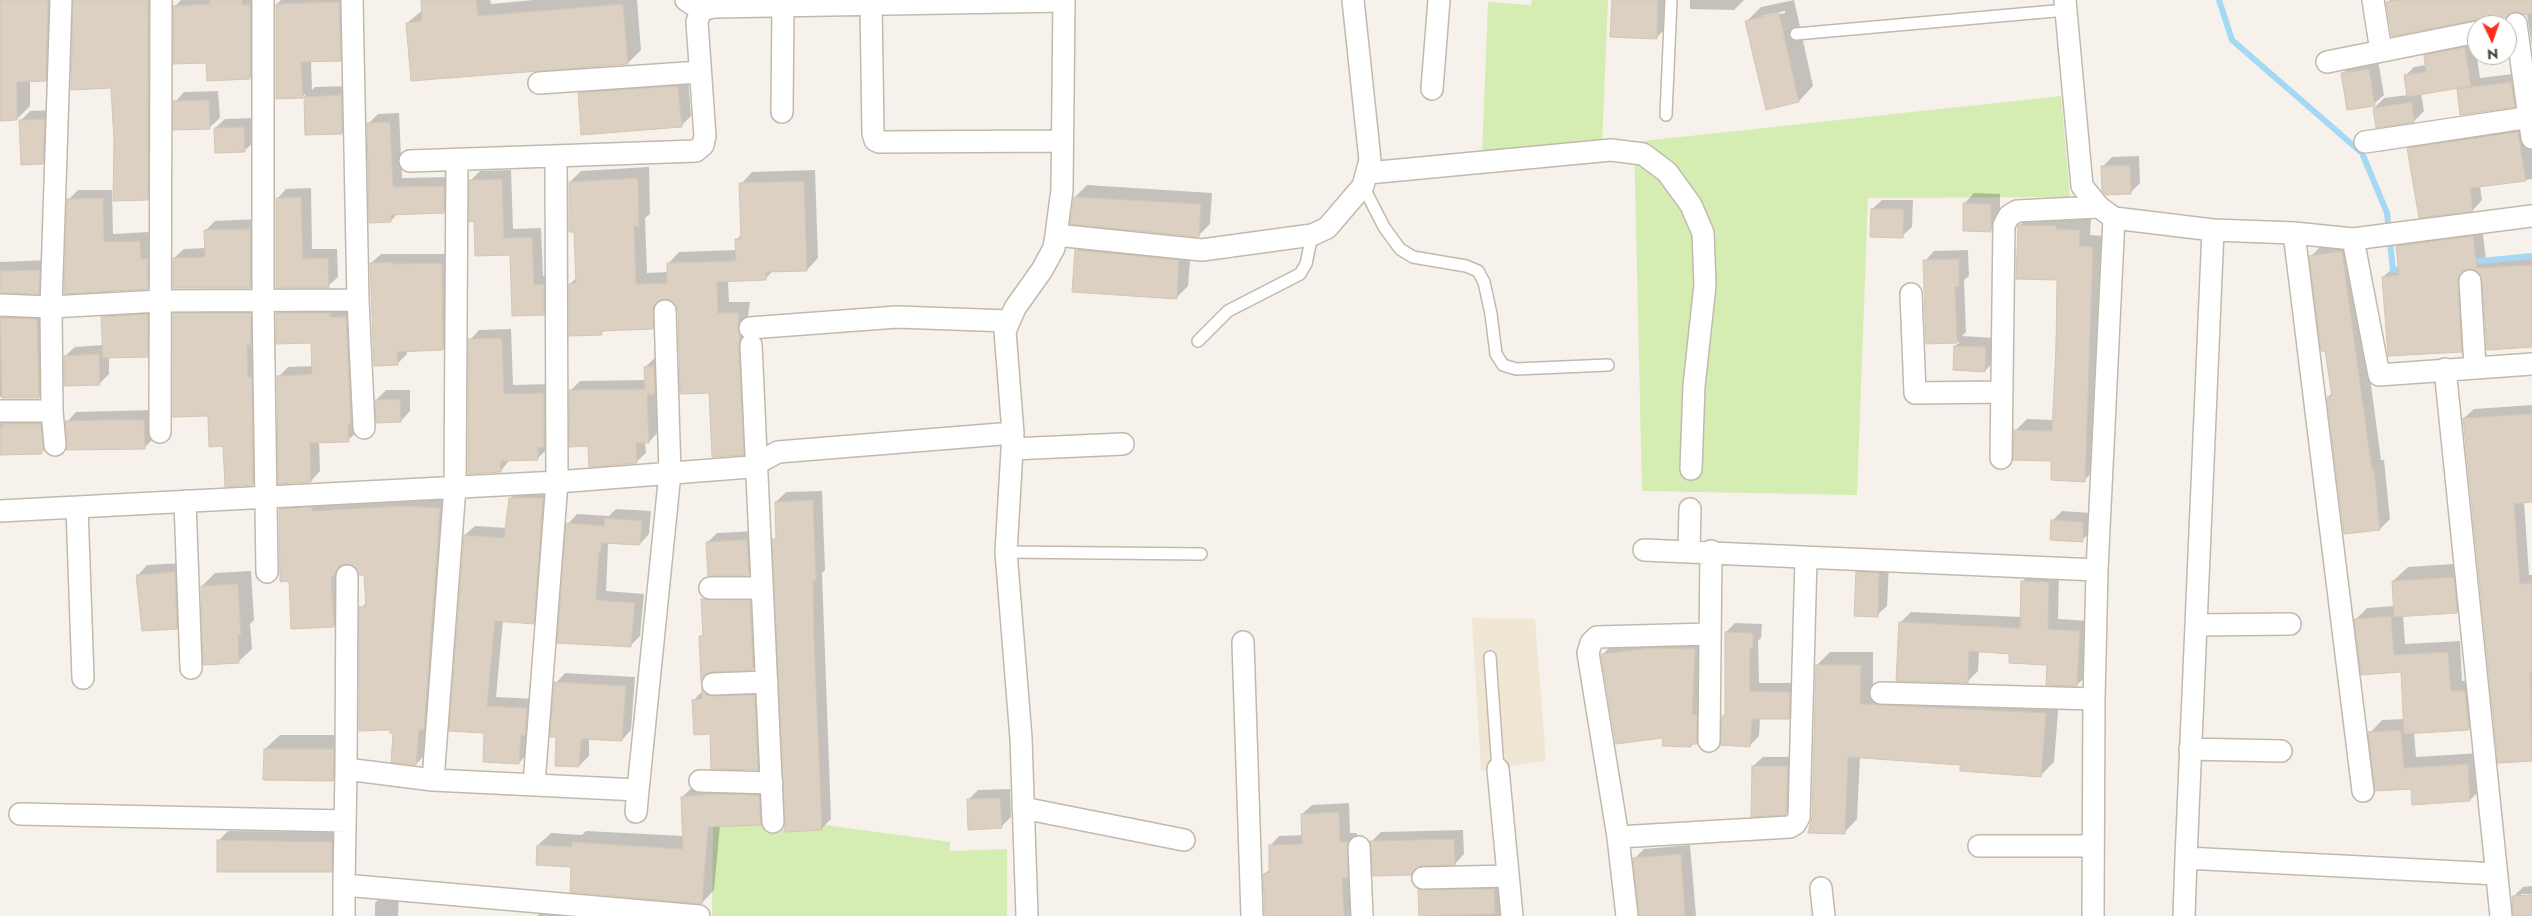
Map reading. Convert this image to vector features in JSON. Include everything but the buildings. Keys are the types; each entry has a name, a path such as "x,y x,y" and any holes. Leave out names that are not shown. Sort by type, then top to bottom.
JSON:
{"street":[{"path":"55,445 52,411 51,307 61,0"},
{"path":"160,432 161,0"},
{"path":"263,0 263,299 267,572"},
{"path":"352,0 358,300 364,428"},
{"path":"410,161 457,161 696,151 704,145 705,136 697,22 693,5 713,7 1064,0 1062,190 1054,248 1042,270 1015,308 1005,331 1013,441 1006,552 1022,738 1027,916"},
{"path":"1056,236 1202,250 1312,235 1327,228 1365,179 1370,160 1352,0"},
{"path":"1432,89 1439,0"},
{"path":"2374,0 2381,51"},
{"path":"880,3 873,133 875,140 879,142 1062,141"},
{"path":"2066,5 2082,186 2106,212 2094,699 2092,916"},
{"path":"782,112 783,6"},
{"path":"2365,142 2531,124 2518,24"},
{"path":"2327,62 2467,34"},
{"path":"540,83 700,72"},
{"path":"1365,179 1611,150 1643,154 1667,172 1691,205 1702,233 1705,285 1694,386 1691,469"},
{"path":"534,784 557,482 556,157"},
{"path":"433,780 455,487 457,161"},
{"path":"2001,458 2004,225 2009,216 2018,211 2106,212 2213,230 2294,233 2353,239 2532,216"},
{"path":"2184,916 2213,230"},
{"path":"2294,233 2363,791"},
{"path":"2353,239 2379,376 2445,369 2532,364"},
{"path":"2470,281 2475,367"},
{"path":"1911,294 1915,393 2002,392"},
{"path":"0,305 51,307 160,301 358,300"},
{"path":"636,812 670,473 665,311"},
{"path":"773,822 751,337 897,317 1009,321"},
{"path":"2445,369 2501,916"},
{"path":"0,411 52,411"},
{"path":"0,510 557,482 750,467 778,452 1013,441 1123,444"},
{"path":"185,501 191,668"},
{"path":"77,507 84,678"},
{"path":"1689,550 1690,509"},
{"path":"1644,550 1712,551 1806,558 2097,570"},
{"path":"1709,741 1709,634 1712,551"},
{"path":"1618,838 1790,827 1795,824 1799,817 1806,558"},
{"path":"344,916 347,576"},
{"path":"710,588 762,588"},
{"path":"2196,625 2290,624"},
{"path":"1627,916 1618,838 1588,653 1591,643 1598,637 1709,634"},
{"path":"1244,642 1252,916"},
{"path":"713,684 767,682"},
{"path":"1881,693 2094,699"},
{"path":"2190,749 2281,751"},
{"path":"346,769 433,780 638,790"},
{"path":"1498,769 1512,916"},
{"path":"700,782 772,783"},
{"path":"1024,808 1184,840"},
{"path":"20,814 345,821"},
{"path":"1979,846 2092,846"},
{"path":"1359,847 1362,916"},
{"path":"2186,858 2497,874"},
{"path":"1423,878 1508,876"},
{"path":"344,886 699,916"},
{"path":"1821,888 1824,916"}],"lane":[{"path":"1666,115 1671,0"},
{"path":"1796,34 2066,5"},
{"path":"1365,179 1384,227 1400,249 1414,257 1434,262 1466,266 1478,272 1484,282 1492,314 1496,354 1503,365 1516,369 1608,365"},
{"path":"1198,341 1228,311 1300,274 1306,264 1312,235"},
{"path":"1006,552 1201,554"},
{"path":"1490,657 1498,769"}],"shaded area":[{"path":"1472,618 1535,619 1546,761 1481,771"}],"green space":[{"path":"1532,0 1608,0 1602,147 1482,155 1488,2 1531,5"},
{"path":"2061,96 2070,197 1868,198 1857,495 1642,491 1634,142"},
{"path":"713,814 811,823 950,842 950,851 1007,849 1007,916 712,916"}],"waterway":[{"path":"2219,0 2232,40 2362,153 2387,213 2393,270 2405,269"},
{"path":"2470,262 2532,256"}]}
